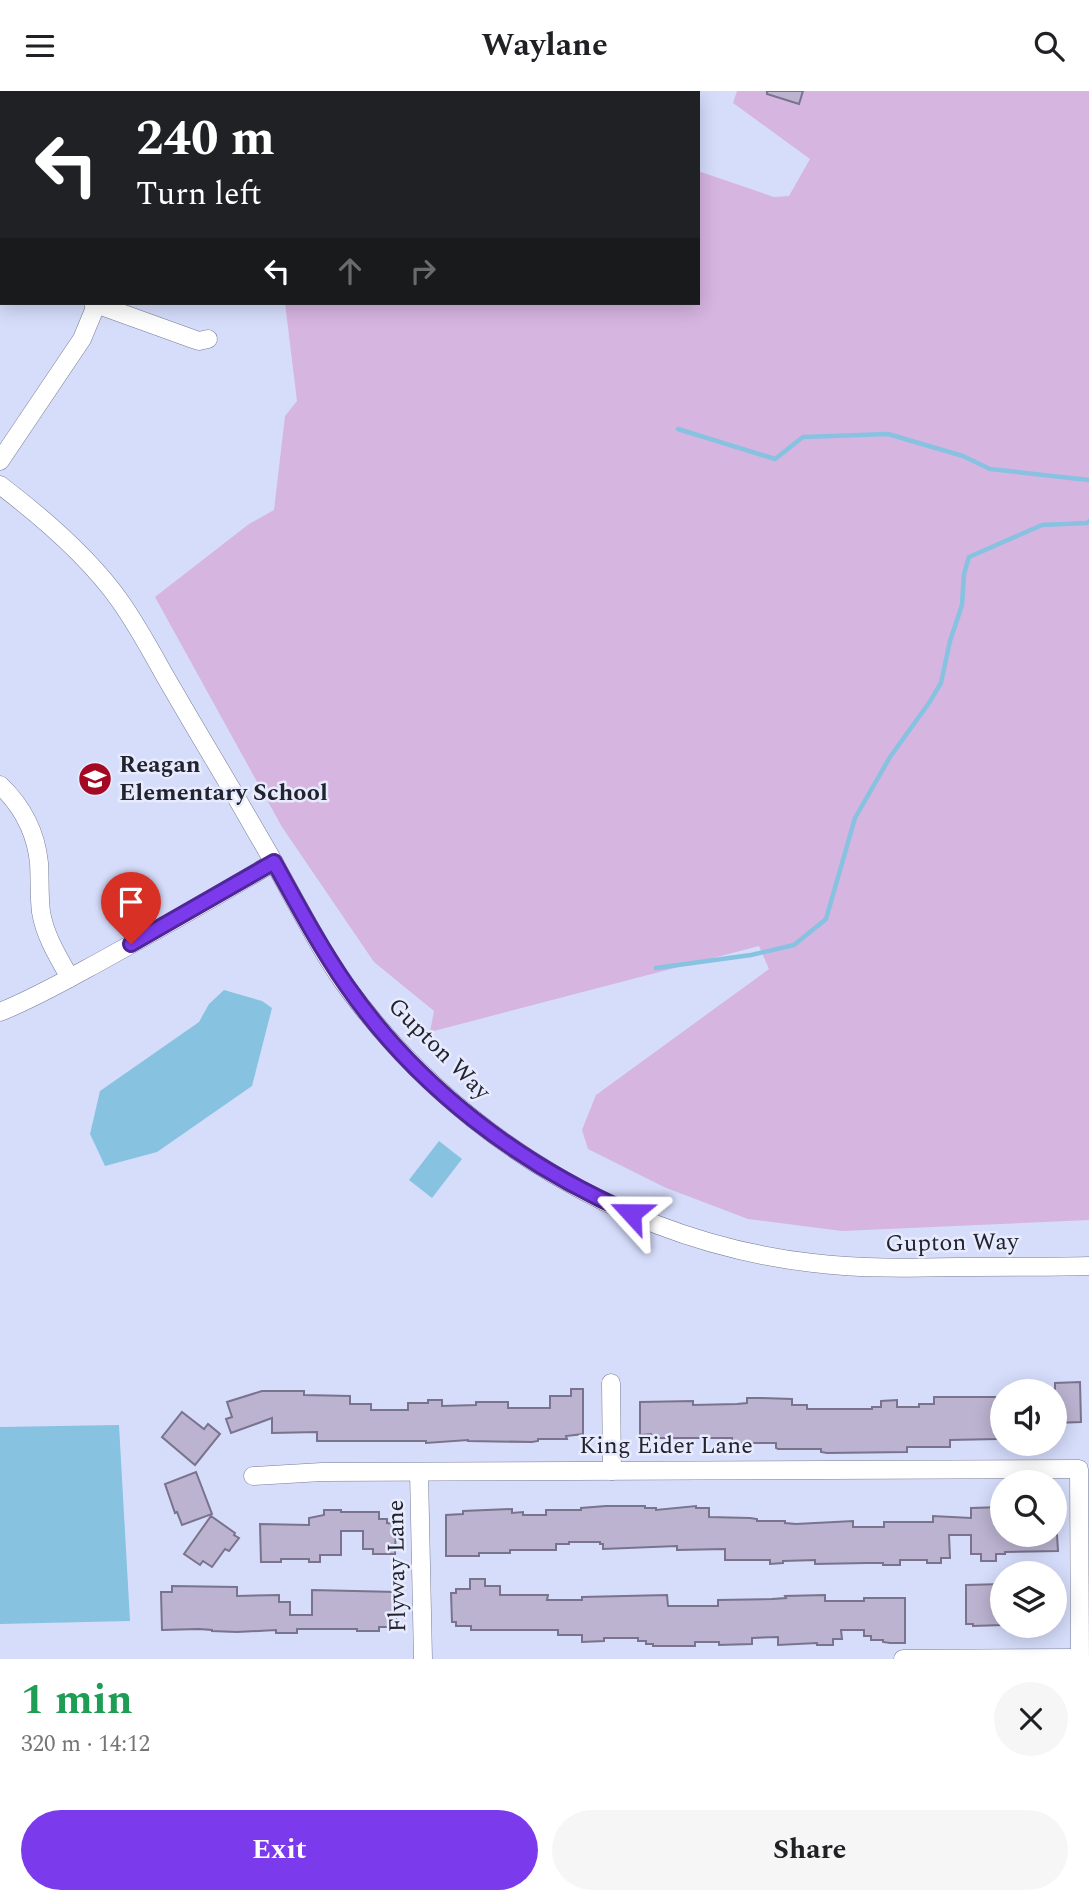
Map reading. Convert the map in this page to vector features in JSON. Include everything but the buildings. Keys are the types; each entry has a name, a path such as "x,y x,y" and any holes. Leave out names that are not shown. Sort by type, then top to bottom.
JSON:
{"street":[{"path":"0,461 82,339 95,305"},
{"path":"101,305 192,339 208,339"},
{"name":"Gupton Way","path":"0,485 42,517 119,599 313,932 348,987 407,1058 459,1108 499,1139 593,1197 650,1222 753,1254 873,1269 1089,1266"},
{"path":"0,785 20,808 32,831 39,861 41,914 47,935 70,978"},
{"path":"0,1012 70,978 274,862"},
{"path":"611,1383 612,1471"},
{"name":"King Eider Lane","path":"253,1476 322,1472 1079,1469 1080,1658"},
{"name":"Flyway Lane","path":"419,1472 423,1659"},
{"path":"903,1659 1080,1658"}],"shaded area":[{"path":"737,91 1089,91 1089,1220 842,1231 748,1219 664,1187 588,1149 582,1130 596,1095 769,969 759,946 430,1032 434,1011 374,962 282,827 155,597 249,524 274,510 285,416 297,401 285,305 700,305 700,172 774,197 789,196 810,159 733,103"}],"water":[{"path":"224,990 262,1001 272,1008 252,1086 157,1152 105,1166 90,1134 100,1091 199,1022 209,1004"},
{"path":"439,1141 462,1159 432,1198 409,1180"},
{"path":"119,1425 130,1621 0,1624 0,1427"}],"waterway":[{"path":"678,429 775,459 803,437 888,434 963,456 990,469 1089,480"},
{"path":"656,968 751,955 794,945 826,919 855,818 890,757 941,683 950,641 962,605 964,574 969,557 1042,525 1089,521"}],"place":[{"name":"Reagan Elementary School","path":"95,779"}],"route":[{"path":"131,944 274,862 348,987 382,1031 415,1066 459,1108 499,1139 593,1197 631,1213"}]}
